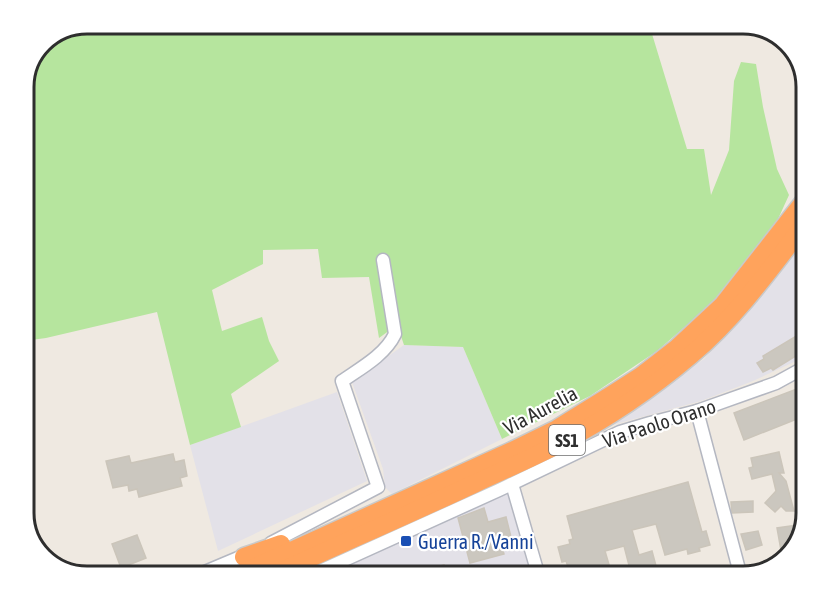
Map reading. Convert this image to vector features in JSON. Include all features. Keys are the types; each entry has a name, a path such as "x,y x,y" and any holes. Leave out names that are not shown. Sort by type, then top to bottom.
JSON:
{"highway":[{"name":"Via Aurelia","path":"256,567 557,429 641,376 677,348 723,305 796,212"},
{"name":"Via Aurelia","path":"291,567 560,444 607,416 693,353 732,314 796,235"},
{"path":"244,557 324,529 352,523"}],"street":[{"path":"218,567 244,557 378,487 342,381 384,350 391,343 395,334 383,260"},
{"name":"Via Paolo Orano","path":"512,484 620,432 697,411 776,383 796,372"},
{"path":"697,411 738,567"},
{"path":"329,567 512,484 536,567"}],"shaded area":[{"path":"796,246 796,361 701,401 612,425 704,359"},
{"path":"404,345 463,347 502,439 392,494 385,487 383,469 352,382"},
{"path":"337,392 367,481 218,551 190,445"},
{"path":"499,490 508,494 529,567 329,567"}],"green space":[{"path":"88,34 652,34 687,149 704,149 711,195 729,150 734,81 741,62 756,64 777,169 789,195 773,230 710,305 657,351 590,396 502,439 463,347 404,345 400,333 390,330 379,338 369,277 322,278 318,249 263,250 263,264 212,290 222,331 262,317 269,341 279,361 231,394 241,427 190,445 157,312 35,340 35,84 43,58 58,43 67,39"}],"building":[{"path":"796,336 796,356 773,370 771,368 763,372 757,363 764,359 763,356"},
{"path":"796,389 796,419 744,440 734,413"},
{"path":"779,452 784,473 779,473 786,481 794,511 786,511 781,506 775,512 765,503 776,491 772,474 752,479 749,468 753,467 751,458"},
{"path":"173,454 175,462 184,460 187,476 180,478 182,486 139,497 137,489 129,491 128,485 113,488 106,461 129,456 131,463"},
{"path":"688,482 702,532 706,531 710,545 688,554 687,549 665,555 656,524 632,530 639,555 652,551 656,567 629,567 624,546 605,551 610,567 568,567 566,561 562,562 558,547 570,544 569,540 573,539 567,516"},
{"path":"753,501 753,512 732,513 731,502"},
{"path":"484,508 488,522 506,517 511,537 500,540 504,554 470,563 458,518"},
{"path":"795,525 786,546 781,550 777,528"},
{"path":"758,531 762,545 746,550 741,534"},
{"path":"137,535 146,558 121,567 112,544"}],"place":[{"name":"Guerra R./Vanni","path":"406,541"}]}
